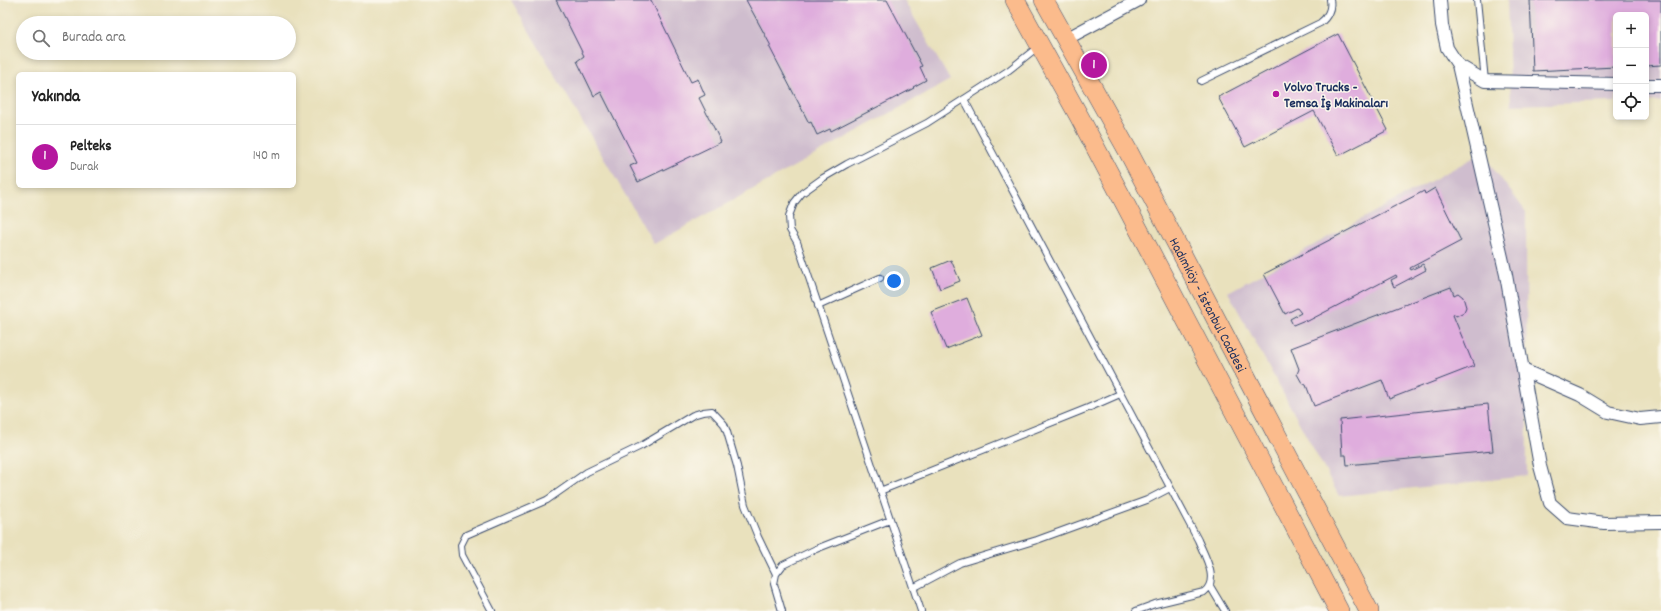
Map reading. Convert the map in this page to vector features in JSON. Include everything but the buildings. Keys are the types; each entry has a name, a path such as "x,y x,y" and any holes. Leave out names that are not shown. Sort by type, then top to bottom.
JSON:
{"main road":[{"name":"Hadımköy - İstanbul Caddesi","path":"1015,0 1080,118 1339,611"},
{"name":"Hadımköy - İstanbul Caddesi","path":"1044,0 1131,158 1369,611"}],"street":[{"path":"1066,39 1139,0"},
{"path":"1440,0 1442,25 1447,48 1458,65 1506,275 1540,466 1550,503 1567,518 1604,523 1661,522"},
{"path":"1458,65 1485,81 1613,84"},
{"path":"1649,85 1661,85"},
{"path":"1523,370 1580,395 1608,412 1640,419 1661,417"}],"lane":[{"path":"1201,81 1320,23 1326,19 1331,5 1330,0"},
{"path":"1477,0 1485,81"},
{"path":"921,611 797,242 790,230 789,216 794,203 802,193 823,178 927,124 1009,70 1040,45"},
{"path":"964,99 1198,540 1211,573 1212,577 1210,586 1200,594 1155,604 1136,611"},
{"path":"818,306 880,278"},
{"path":"880,491 1120,394"},
{"path":"492,611 462,555 461,545 466,535 547,500 587,472 641,446 684,420 703,412 712,411 724,424 737,466 745,505 758,537 776,574"},
{"path":"913,588 960,563 1037,540 1147,500 1170,488"},
{"path":"782,611 774,584 776,574 783,565 816,549 890,520"},
{"path":"1210,586 1224,611"}],"shaded area":[{"path":"511,0 904,0 950,80 654,244"},
{"path":"1507,0 1661,0 1661,101 1649,102 1649,12 1613,12 1613,102 1511,105"},
{"path":"1482,153 1526,212 1527,476 1339,496 1228,292"}],"place":[{"name":"Pelteks","path":"1094,65"},
{"name":"Volvo Trucks - Temsa İş Makinaları","path":"1276,94"}]}
